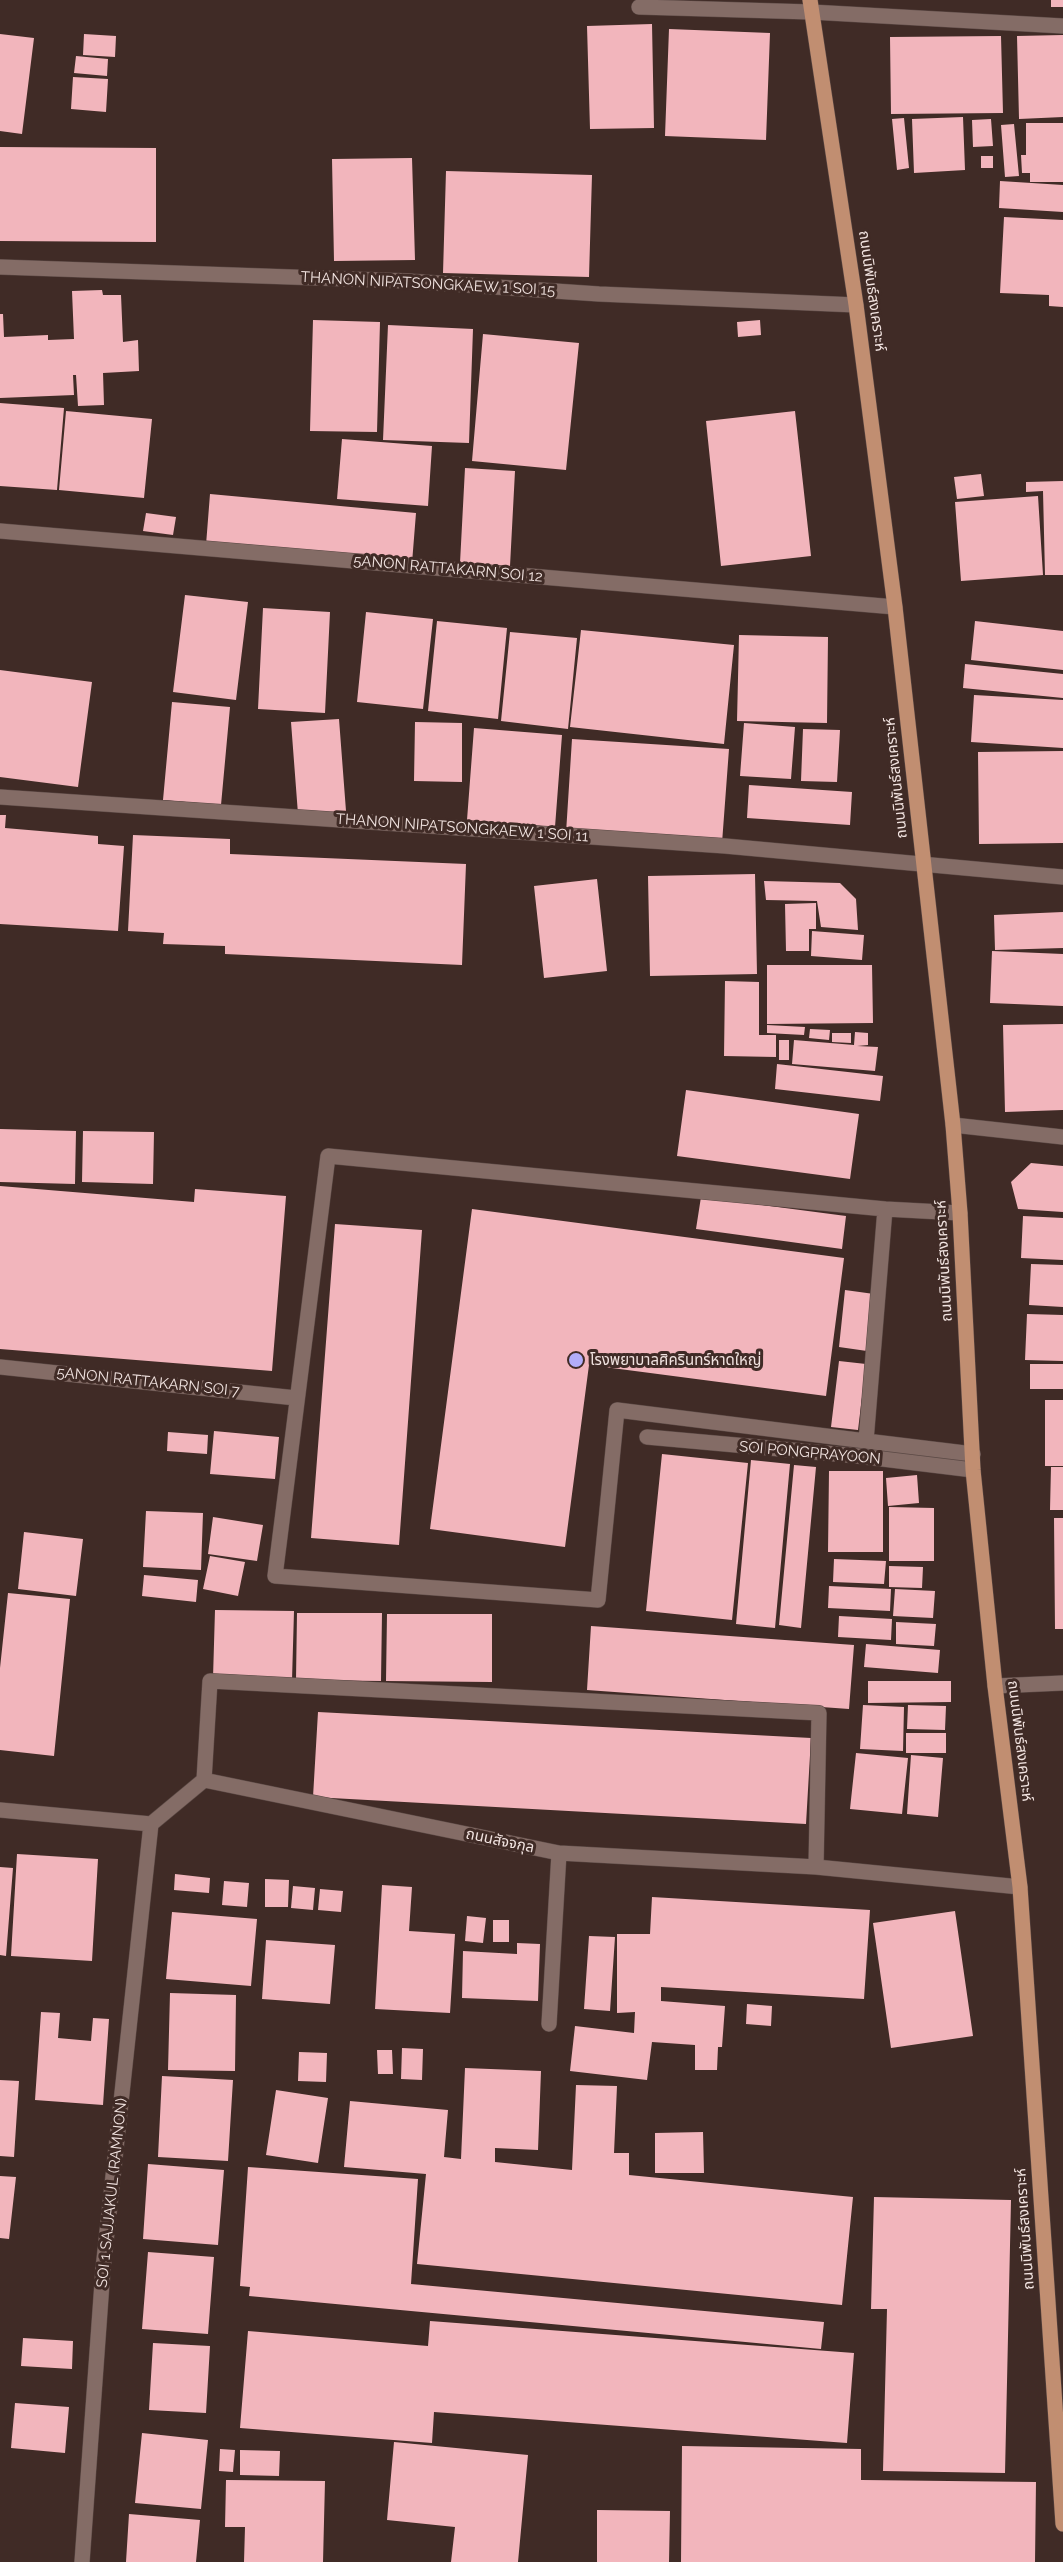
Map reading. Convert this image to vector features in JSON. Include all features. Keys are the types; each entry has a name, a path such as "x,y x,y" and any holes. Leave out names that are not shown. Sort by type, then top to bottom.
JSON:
{"main road":[{"name":"ถนนนิพันธ์สงเคราะห์","path":"811,6 856,305 895,607 953,1125 973,1462 995,1686 1020,1887 1063,2522"}],"street":[{"path":"639,7 811,6 1063,26"},
{"name":"THANON NIPATSONGKAEW 1 SOI 15","path":"0,267 406,281 598,294 856,305"},
{"name":"5ANON RATTAKARN SOI 12","path":"0,531 895,607"},
{"name":"THANON NIPATSONGKAEW 1 SOI 11","path":"0,797 713,845 924,862 1063,877"},
{"path":"953,1125 1063,1137"},
{"path":"960,1213 885,1209 328,1156 290,1397 275,1576 598,1600 617,1410 866,1441 973,1462"},
{"path":"866,1441 885,1209"},
{"name":"5ANON RATTAKARN SOI 7","path":"0,1366 290,1397"},
{"name":"SOI PONGPRAYOON","path":"647,1437 835,1454 973,1462"},
{"path":"0,1810 151,1824 204,1780 210,1681 819,1713 816,1867"},
{"path":"995,1686 1063,1683"},
{"name":"ถนนสัจจกุล","path":"204,1780 559,1853 816,1867 1020,1887"},
{"name":"SOI 1 SAJJAKUL (RAMNON)","path":"82,2562 103,2269 151,1824"},
{"path":"549,2025 559,1853"}],"building":[{"path":"1051,0 1063,0 1063,7 1051,7"},
{"path":"652,24 654,128 590,129 587,26"},
{"path":"669,29 770,33 766,140 665,136"},
{"path":"0,34 34,38 22,134 0,131"},
{"path":"84,34 116,36 115,57 83,55"},
{"path":"1063,35 1063,117 1019,119 1017,36"},
{"path":"1001,36 1003,113 891,114 890,37"},
{"path":"76,56 108,59 107,76 74,73"},
{"path":"73,77 108,79 106,112 71,109"},
{"path":"963,117 965,170 914,173 912,119"},
{"path":"904,118 909,168 897,170 892,119"},
{"path":"991,119 993,146 973,147 972,120"},
{"path":"1026,123 1063,123 1063,182 1030,182 1030,173 1022,173 1021,155 1026,155"},
{"path":"1014,124 1019,176 1005,177 1001,125"},
{"path":"0,147 156,148 156,242 0,241"},
{"path":"981,156 993,156 993,168 981,168"},
{"path":"412,158 415,260 334,261 332,159"},
{"path":"446,171 592,175 589,277 443,273"},
{"path":"1000,181 1063,185 1063,212 999,208"},
{"path":"1004,217 1063,220 1063,307 1049,306 1049,295 1000,293"},
{"path":"102,290 103,295 121,295 123,342 138,340 139,371 103,373 104,405 78,406 76,375 73,375 74,395 0,398 0,314 3,314 4,337 48,335 48,340 74,339 72,291"},
{"path":"313,320 380,322 377,432 310,431"},
{"path":"760,320 761,335 738,337 737,322"},
{"path":"388,325 473,329 469,443 383,440"},
{"path":"483,334 579,343 566,470 472,461"},
{"path":"0,403 64,408 57,490 0,486"},
{"path":"66,411 152,419 144,498 59,490"},
{"path":"795,411 811,556 721,566 706,421"},
{"path":"342,439 432,446 428,506 337,499"},
{"path":"465,468 515,471 510,566 460,563"},
{"path":"981,474 984,496 957,499 954,477"},
{"path":"1063,481 1063,575 1045,575 1043,491 1026,492 1026,482"},
{"path":"210,494 416,513 412,563 206,545"},
{"path":"1038,496 1043,575 961,581 955,502"},
{"path":"146,513 176,517 173,535 143,531"},
{"path":"185,595 248,602 236,700 173,692"},
{"path":"263,608 330,612 325,713 258,709"},
{"path":"366,612 433,619 423,709 357,702"},
{"path":"437,621 507,628 498,719 428,711"},
{"path":"975,621 1063,631 1063,670 971,660"},
{"path":"581,630 734,645 724,744 570,727"},
{"path":"510,632 577,638 568,729 501,721"},
{"path":"739,635 828,637 827,723 737,721"},
{"path":"965,664 1063,674 1063,698 963,688"},
{"path":"0,670 92,682 78,787 0,777"},
{"path":"974,695 1063,700 1063,748 971,742"},
{"path":"172,702 230,707 221,805 163,800"},
{"path":"339,719 346,811 298,814 291,722"},
{"path":"415,722 462,723 462,782 414,781"},
{"path":"744,723 795,727 791,779 740,776"},
{"path":"474,728 562,735 555,827 467,820"},
{"path":"803,729 840,730 837,782 801,781"},
{"path":"572,739 729,749 722,843 566,833"},
{"path":"1063,751 1063,843 979,844 978,752"},
{"path":"749,785 852,792 850,825 747,818"},
{"path":"0,815 6,815 5,828 98,836 98,844 124,846 118,931 0,924"},
{"path":"133,835 230,839 230,854 466,864 462,965 225,954 225,946 163,944 164,933 128,931"},
{"path":"755,874 757,974 650,976 648,876"},
{"path":"597,879 607,971 544,978 534,886"},
{"path":"764,881 840,883 856,899 858,930 821,927 817,901 766,900"},
{"path":"816,903 816,929 809,929 809,951 786,951 785,904"},
{"path":"1063,912 1063,948 995,950 994,915"},
{"path":"812,931 864,935 862,960 811,956"},
{"path":"992,951 1063,954 1063,1006 990,1003"},
{"path":"767,965 872,965 873,1023 767,1024"},
{"path":"725,981 759,982 759,1035 776,1035 776,1057 724,1056"},
{"path":"1063,1024 1063,1110 1005,1112 1003,1025"},
{"path":"767,1025 805,1027 804,1035 767,1033"},
{"path":"810,1029 830,1030 829,1040 809,1038"},
{"path":"855,1032 868,1033 868,1045 857,1046 878,1047 875,1071 792,1064 794,1040 854,1045"},
{"path":"832,1033 851,1033 851,1043 832,1042"},
{"path":"779,1040 789,1040 789,1060 779,1060"},
{"path":"777,1064 883,1076 880,1101 775,1089"},
{"path":"686,1090 859,1114 850,1179 677,1156"},
{"path":"0,1129 76,1131 75,1184 0,1182"},
{"path":"83,1131 154,1132 153,1184 82,1182"},
{"path":"1031,1163 1063,1166 1063,1212 1018,1209 1011,1182"},
{"path":"0,1186 194,1202 195,1189 286,1196 272,1371 0,1349"},
{"path":"701,1197 846,1216 842,1249 696,1229"},
{"path":"472,1209 844,1258 826,1396 589,1365 565,1547 430,1529"},
{"path":"1023,1216 1063,1218 1063,1260 1021,1258"},
{"path":"335,1224 422,1230 399,1545 311,1538"},
{"path":"1031,1264 1063,1265 1063,1307 1029,1305"},
{"path":"845,1290 874,1294 867,1351 839,1347"},
{"path":"1027,1314 1063,1315 1063,1361 1025,1360"},
{"path":"839,1361 866,1364 858,1430 831,1427"},
{"path":"1030,1364 1063,1364 1063,1389 1030,1389"},
{"path":"1045,1400 1063,1400 1063,1466 1045,1466"},
{"path":"214,1431 279,1437 275,1479 210,1474"},
{"path":"168,1432 208,1435 207,1454 167,1451"},
{"path":"662,1454 748,1463 732,1620 646,1611"},
{"path":"751,1460 790,1464 775,1628 736,1624"},
{"path":"794,1465 816,1467 801,1628 779,1625"},
{"path":"1051,1467 1063,1467 1063,1510 1050,1510"},
{"path":"829,1471 883,1471 883,1552 828,1552"},
{"path":"917,1475 919,1503 888,1506 886,1478"},
{"path":"889,1507 934,1508 934,1561 889,1561"},
{"path":"146,1511 203,1513 201,1570 143,1567"},
{"path":"213,1517 263,1525 257,1561 208,1554"},
{"path":"1054,1518 1063,1518 1063,1629 1055,1629"},
{"path":"24,1532 83,1539 76,1596 18,1589"},
{"path":"210,1556 245,1562 238,1596 203,1589"},
{"path":"834,1559 886,1561 884,1584 833,1582"},
{"path":"889,1566 923,1567 922,1588 889,1587"},
{"path":"144,1575 198,1580 196,1602 142,1596"},
{"path":"829,1586 891,1589 890,1611 828,1608"},
{"path":"895,1589 935,1591 933,1618 893,1616"},
{"path":"8,1593 70,1599 54,1756 0,1750 0,1668"},
{"path":"215,1610 294,1611 292,1680 213,1678"},
{"path":"297,1613 382,1613 381,1681 296,1680"},
{"path":"387,1614 492,1614 492,1682 386,1681"},
{"path":"839,1616 892,1619 891,1640 838,1637"},
{"path":"896,1622 936,1624 934,1646 896,1644"},
{"path":"591,1626 854,1645 849,1709 587,1690"},
{"path":"866,1644 940,1650 938,1673 864,1667"},
{"path":"868,1681 951,1681 951,1702 868,1703"},
{"path":"863,1705 904,1707 903,1751 860,1749"},
{"path":"908,1705 946,1706 945,1730 907,1729"},
{"path":"318,1712 811,1738 806,1824 313,1797"},
{"path":"906,1733 946,1733 946,1753 906,1753"},
{"path":"856,1753 908,1758 902,1814 850,1809"},
{"path":"911,1755 943,1758 938,1817 907,1814"},
{"path":"17,1854 98,1859 92,1961 11,1956"},
{"path":"0,1867 13,1868 6,1956 0,1955"},
{"path":"175,1874 210,1878 209,1893 174,1890"},
{"path":"265,1879 289,1880 288,1907 265,1907"},
{"path":"224,1881 249,1883 247,1907 222,1905"},
{"path":"382,1885 412,1887 409,1931 455,1934 450,2013 375,2009"},
{"path":"293,1886 315,1888 313,1910 291,1908"},
{"path":"320,1889 343,1891 341,1912 318,1910"},
{"path":"652,1897 870,1910 864,1999 661,1987 661,2001 725,2006 722,2047 718,2047 717,2070 695,2070 695,2045 652,2042 647,2080 570,2071 575,2026 634,2033 635,2012 617,2013 617,1934 650,1934"},
{"path":"955,1911 973,2036 891,2048 873,1923"},
{"path":"172,1912 257,1919 251,1986 166,1979"},
{"path":"467,1916 486,1918 483,1943 465,1941"},
{"path":"493,1920 509,1920 509,1942 493,1942"},
{"path":"589,1936 615,1937 610,2011 584,2009"},
{"path":"266,1940 335,1945 330,2004 262,1999"},
{"path":"517,1943 540,1944 538,2001 462,1998 463,1951 517,1954"},
{"path":"170,1993 236,1995 235,2071 168,2070"},
{"path":"747,2004 772,2006 771,2026 746,2024"},
{"path":"41,2012 60,2013 58,2038 91,2041 93,2018 109,2019 103,2105 35,2100"},
{"path":"402,2048 423,2049 422,2080 401,2079"},
{"path":"377,2050 392,2050 393,2074 378,2074"},
{"path":"299,2052 327,2053 326,2082 298,2081"},
{"path":"465,2068 541,2071 538,2150 495,2148 495,2162 572,2170 576,2085 617,2086 614,2153 629,2153 629,2175 853,2197 842,2305 417,2264 426,2174 344,2167 350,2101 448,2110 444,2157 461,2159"},
{"path":"162,2076 233,2080 228,2161 158,2157"},
{"path":"0,2080 19,2081 14,2157 0,2156"},
{"path":"276,2090 328,2098 318,2163 266,2155"},
{"path":"703,2132 704,2173 655,2173 655,2133"},
{"path":"148,2164 224,2170 218,2245 143,2239"},
{"path":"248,2167 418,2179 411,2284 824,2322 821,2349 249,2296 250,2287 240,2286"},
{"path":"0,2176 16,2177 9,2239 0,2238"},
{"path":"874,2197 1011,2200 1005,2473 883,2471 887,2309 871,2309"},
{"path":"148,2252 214,2257 208,2334 142,2329"},
{"path":"430,2321 854,2353 847,2443 434,2412 432,2443 240,2428 248,2331 428,2346"},
{"path":"23,2338 73,2341 72,2369 21,2366"},
{"path":"153,2343 210,2346 206,2413 149,2410"},
{"path":"15,2403 69,2407 65,2453 11,2448"},
{"path":"142,2433 208,2440 201,2509 135,2503"},
{"path":"394,2442 528,2455 518,2562 451,2562 455,2527 387,2520"},
{"path":"682,2446 861,2449 861,2480 1036,2482 1035,2562 681,2562"},
{"path":"220,2449 235,2450 233,2472 219,2471"},
{"path":"240,2450 280,2451 279,2476 240,2475"},
{"path":"226,2480 325,2481 323,2562 244,2562 245,2527 225,2527"},
{"path":"597,2510 670,2511 669,2562 597,2562"},
{"path":"129,2514 200,2520 196,2562 126,2562"}],"place":[{"name":"โรงพยาบาลศิครินทร์หาดใหญ่","path":"576,1360"}]}
